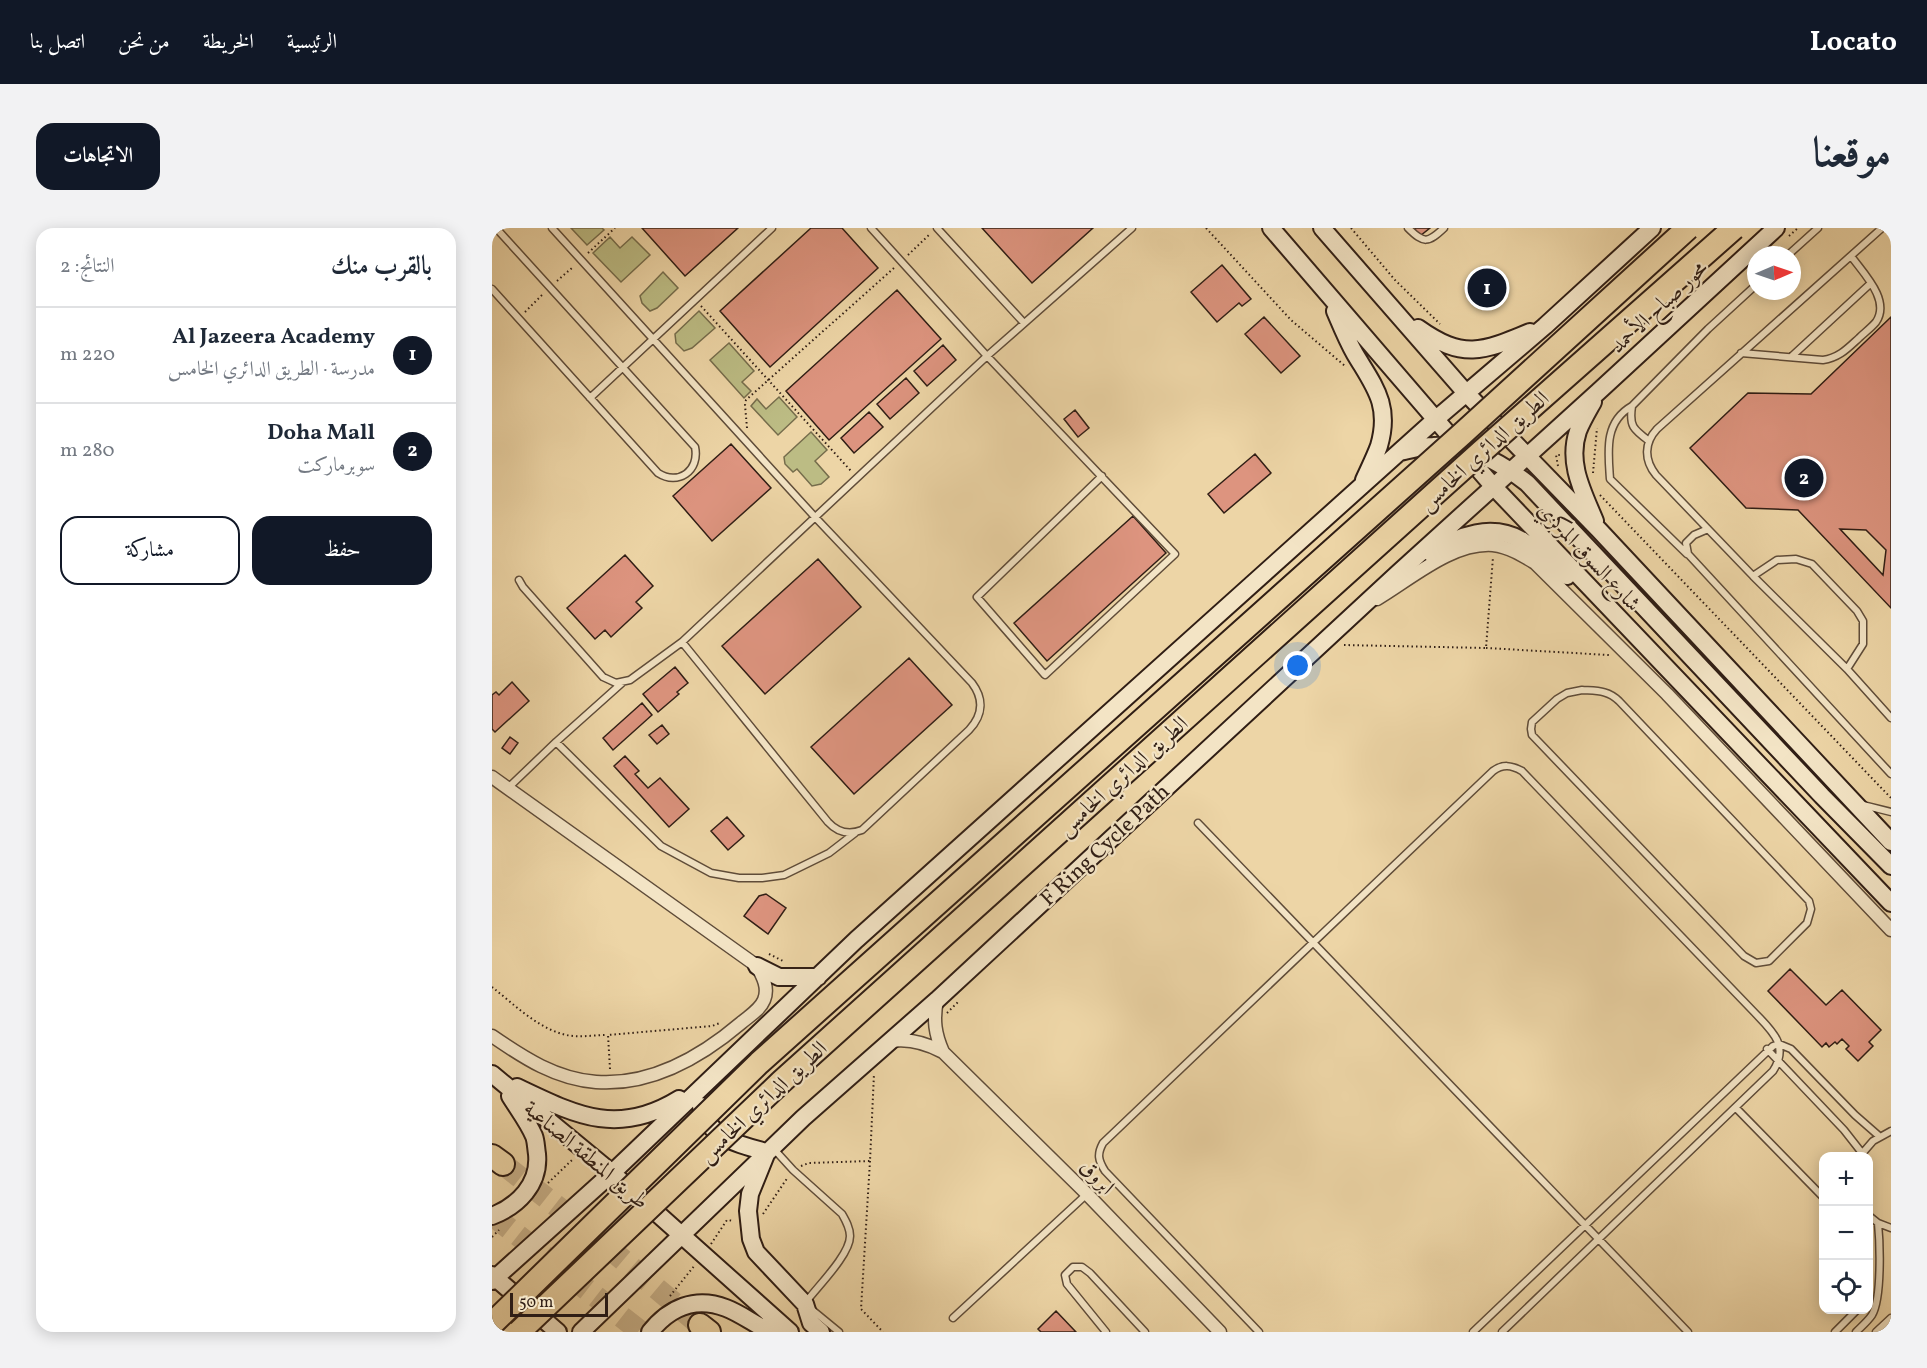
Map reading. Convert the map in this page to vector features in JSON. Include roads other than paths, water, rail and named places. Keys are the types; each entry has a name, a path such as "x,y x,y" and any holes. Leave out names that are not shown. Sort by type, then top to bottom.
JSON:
{"highway":[{"name":"الطريق الدائري الخامس","path":"492,1324 759,1063 1462,434 1688,228"},
{"name":"الطريق الدائري الخامس","path":"519,1332 790,1074 1481,452 1734,228"}],"street":[{"name":"شارع السوق المركزي","path":"1271,228 1493,486 1891,903"},
{"name":"شارع السوق المركزي","path":"1322,228 1466,393 1599,530 1891,842"},
{"path":"558,1332 493,1278 612,1173 818,976 1436,419 1545,326 1652,228"},
{"name":"محور صباح الأحمد","path":"1598,392 1776,228"},
{"path":"1327,294 1354,352 1376,387 1382,407 1383,425 1379,445 1362,486"},
{"path":"1397,314 1437,342 1458,349 1478,350 1495,347 1545,326"},
{"path":"1598,392 1578,430 1574,456 1577,478 1599,530"},
{"name":"الطريق الدائري الخامس","path":"581,1332 769,1149 937,1000 1397,574 1598,392"},
{"path":"1399,453 1432,446 1460,448 1489,458 1511,471 1535,491 1822,796 1891,866"},
{"path":"1397,574 1464,535 1478,532 1504,534 1523,541 1606,606"},
{"name":"شارع السوق المركزي","path":"1354,614 1456,551 1469,547 1494,545 1518,553 1545,572 1719,748 1891,930"},
{"path":"492,777 757,966 779,977 818,976"},
{"name":"طريق المنطقة الصناعية","path":"492,1036 516,1052 559,1074 597,1082 646,1077 675,1066 705,1049 760,1008 765,999 766,986 757,966"},
{"name":"ابروق","path":"937,1000 934,1025 943,1052"},
{"name":"ابروق","path":"890,1041 913,1040 943,1052 1087,1194 1220,1332"},
{"path":"493,1075 567,1111 616,1121 640,1117 667,1106 703,1084"},
{"path":"492,1216 507,1211 522,1198 533,1180 537,1162 535,1138 514,1102 493,1075"},
{"name":"طريق المنطقة الصناعية","path":"493,1075 612,1173 790,1332"},
{"path":"703,1084 699,1095 703,1112 711,1128 725,1139 769,1149 750,1194 748,1222 756,1252 805,1304 812,1323 821,1332"},
{"path":"650,1332 669,1312 699,1304 726,1308 772,1332"}],"lane":[{"path":"492,289 658,473 674,478 689,472 696,458 695,447 496,228"},
{"path":"552,228 814,516 972,683 980,698 980,716 862,830 840,831 828,822 682,642"},
{"path":"590,398 772,228"},
{"path":"871,228 987,356 1102,476 1175,554 1046,675 977,597 1102,476"},
{"path":"937,228 1024,323"},
{"path":"508,789 556,742 623,683 682,642 987,356 1132,228"},
{"path":"1408,228 1422,240 1428,240 1444,228"},
{"path":"1798,246 1818,228"},
{"path":"1882,228 1657,429 1649,441 1647,456 1652,469 1753,576 1847,669 1891,718"},
{"path":"1741,353 1823,360 1835,357 1872,326 1877,321 1881,305 1879,298 1851,256"},
{"path":"1791,357 1870,284"},
{"path":"1747,293 1708,328 1632,406 1621,412 1613,423 1608,450 1610,479 1688,554 1891,774"},
{"path":"1632,406 1630,418 1633,429 1649,441"},
{"path":"1688,554 1686,543 1694,535 1708,529"},
{"path":"1753,576 1777,560 1796,558 1812,564 1857,611 1863,621 1863,644 1847,669"},
{"path":"519,580 603,677 616,683 623,683"},
{"path":"1582,690 1611,693 1689,776 1809,901 1811,909 1807,923 1769,961 1756,963 1744,956 1532,735 1532,722 1567,693 1582,690"},
{"path":"556,742 661,846 711,873 739,878 784,875 829,853 855,832"},
{"path":"1259,1332 1105,1171 1098,1154 1103,1143 1492,771 1499,767 1515,767 1522,771 1775,1035 1779,1044 1779,1061 1773,1071 1736,1108 1502,1332"},
{"path":"1854,802 1891,812"},
{"path":"1198,823 1688,1332"},
{"path":"1473,1332 1767,1049 1779,1044 1791,1049 1855,1115 1880,1136"},
{"path":"1767,1049 1844,1130 1859,1152"},
{"path":"1736,1108 1819,1193"},
{"path":"1864,1152 1880,1136 1891,1131"},
{"path":"769,1149 842,1214 847,1223 850,1236 844,1252 805,1304 838,1332"},
{"path":"953,1318 1087,1194"},
{"path":"1873,1219 1891,1228"},
{"path":"1856,1332 1871,1317 1877,1304 1881,1251 1878,1223"},
{"path":"1106,1332 1067,1284 1065,1275 1073,1267 1082,1267 1090,1273 1145,1332"},
{"path":"1835,1332 1853,1314"},
{"path":"1876,1332 1891,1318"}],"tunnel":[{"path":"503,1164 591,1233 700,1325"},
{"path":"492,1215 641,1332"}],"place":[{"name":"Al Jazeera Academy","path":"1487,288"},
{"name":"Doha Mall","path":"1804,478"}]}
